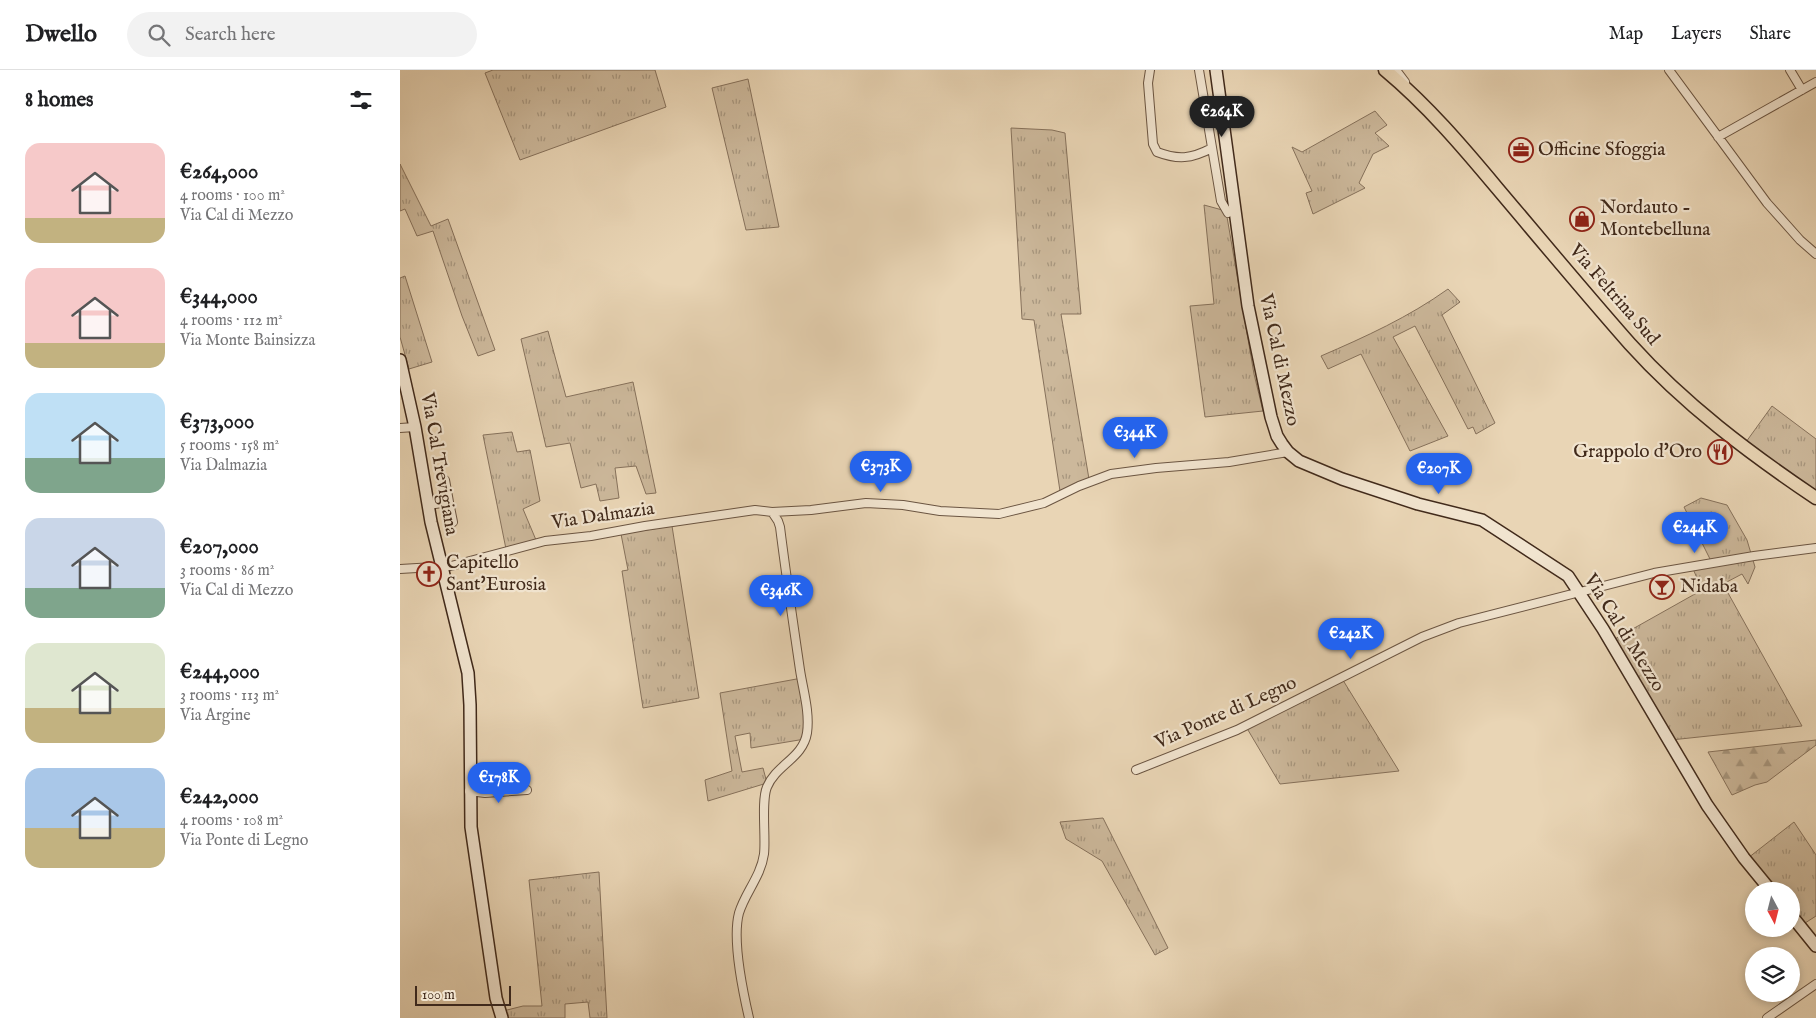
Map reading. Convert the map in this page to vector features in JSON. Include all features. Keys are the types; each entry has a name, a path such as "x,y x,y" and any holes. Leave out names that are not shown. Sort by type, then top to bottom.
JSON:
{"main road":[{"name":"Via Feltrina Sud","path":"1385,70 1413,94 1456,139 1647,362 1725,433 1816,498"}],"street":[{"path":"1150,70 1148,83 1153,144 1157,152 1170,157 1186,158 1212,148"},
{"path":"1199,70 1221,201 1228,213"},
{"name":"Via Cal di Mezzo","path":"1216,70 1248,306 1271,417 1277,436 1288,452 1299,461 1371,490 1482,520 1568,576 1580,592 1707,805 1744,858 1764,882"},
{"path":"1396,70 1413,94"},
{"path":"1669,70 1774,211 1800,240 1816,254"},
{"path":"1790,70 1802,90"},
{"path":"1718,136 1816,82"},
{"name":"Via Cal Trevigiana","path":"400,360 415,427 428,505 441,566 468,673 470,705 469,791 472,842 496,998 502,1018"},
{"path":"400,428 415,427"},
{"name":"Via Dalmazia","path":"401,567 452,566 545,541 591,536 644,526 755,510 772,512 811,510 866,503 903,505 940,511 999,514 1044,503 1079,486 1111,474 1229,462 1288,452"},
{"path":"445,480 452,522"},
{"path":"428,505 449,502"},
{"path":"749,1018 740,972 737,935 739,914 746,893 760,869 764,857 766,789 776,773 796,755 805,741 807,732 806,704 780,528 772,512"},
{"name":"Via Ponte di Legno","path":"1136,770 1237,730 1422,637 1486,615 1654,573 1754,556 1816,548"},
{"path":"469,791 485,793 527,790"},
{"path":"1800,926 1816,946"},
{"path":"1767,1018 1816,984"}],"green space":[{"path":"493,70 655,70 666,107 520,160 485,73"},
{"path":"748,79 779,227 746,230 712,88"},
{"path":"1375,111 1387,125 1375,133 1389,146 1373,154 1359,183 1365,188 1313,214 1306,193 1312,191 1292,147 1302,152"},
{"path":"1011,128 1052,130 1065,133 1081,314 1061,314 1089,479 1060,491 1034,320 1022,319"},
{"path":"400,164 431,226 448,219 495,350 478,356 462,316 433,231 417,236 405,209 400,211"},
{"path":"1204,205 1226,211 1254,374 1263,411 1205,417 1190,306 1214,304"},
{"path":"405,276 432,362 409,369 400,337 400,278"},
{"path":"1448,289 1460,302 1442,315 1495,423 1476,434 1473,427 1468,429 1415,326 1393,337 1448,436 1410,451 1361,354 1328,369 1321,356 1370,334"},
{"path":"548,331 566,397 633,382 656,493 646,494 636,466 615,468 619,498 600,501 596,484 581,488 570,443 546,447 521,339"},
{"path":"1772,406 1816,439 1816,491 1746,442"},
{"path":"512,432 517,452 530,450 540,501 523,509 536,540 506,549 483,435"},
{"path":"1701,498 1727,505 1747,540 1755,567 1748,584 1742,574 1723,584 1802,726 1671,740 1613,640 1702,590 1691,564 1712,563 1684,507"},
{"path":"672,526 699,698 643,708 622,571 628,570 621,534"},
{"path":"1341,677 1399,771 1280,784 1245,725"},
{"path":"802,678 805,739 751,748 750,733 735,736 742,772 763,768 767,783 708,801 705,780 732,771 720,693"},
{"path":"1816,740 1816,745 1767,782 1732,795 1708,752"},
{"path":"1103,818 1168,948 1155,955 1102,861 1066,839 1060,822"},
{"path":"1794,822 1816,855 1816,916 1802,925 1800,923 1800,882 1768,882 1748,858"},
{"path":"599,872 607,1018 590,1018 588,1002 565,1004 565,1018 505,1018 503,1011 523,1006 542,1006 529,880"}],"place":[{"name":"Officine Sfoggia","path":"1521,150"},
{"name":"Nordauto - Montebelluna","path":"1582,219"},
{"name":"Grappolo d'Oro","path":"1720,452"},
{"name":"Capitello Sant'Eurosia","path":"429,574"},
{"name":"Nidaba","path":"1662,587"}]}
